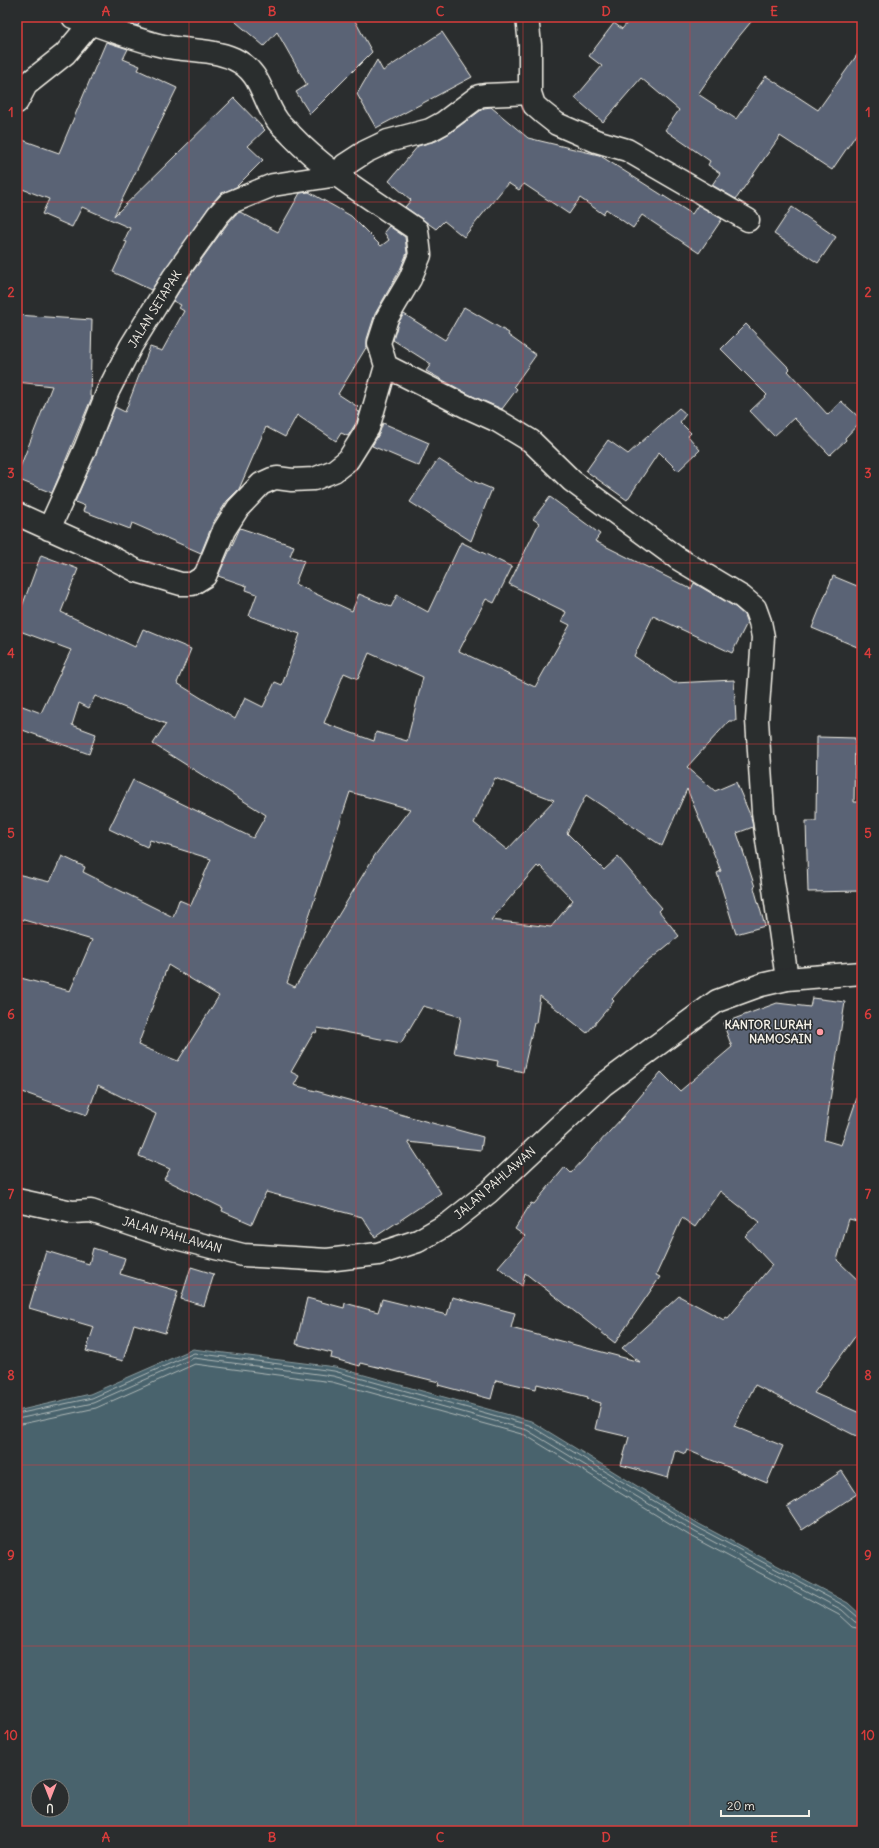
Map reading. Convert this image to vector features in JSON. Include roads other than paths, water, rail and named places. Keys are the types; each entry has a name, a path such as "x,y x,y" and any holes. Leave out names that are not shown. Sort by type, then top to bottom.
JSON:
{"main road":[{"path":"527,17 530,45 530,93 534,105 557,124 596,141 628,150 748,220"},
{"path":"17,102 26,85 65,54 85,30 83,20"},
{"path":"17,514 103,553 137,571 181,584 192,584 206,576 224,530 238,508 261,484 277,478 292,480 314,479 334,471 348,460 368,428 386,366 379,343 387,318 410,278 420,255 417,230 338,175 303,148 276,119 261,86 248,69 234,59 205,51 164,46 124,36 83,20"},
{"path":"338,175 345,165 365,152 388,141 430,130 443,123 479,96 485,94 530,93"},
{"name":"JALAN SETAPAK","path":"49,529 85,449 108,392 131,346 173,278 218,215 229,203 274,185 338,175"},
{"path":"386,366 498,421 530,441 572,481 677,558 742,597 755,608 763,637 757,720 762,812 787,979"},
{"name":"JALAN PAHLAWAN","path":"17,1200 72,1212 91,1211 160,1234 243,1255 328,1260 378,1254 418,1240 451,1222 489,1192 603,1085 717,1002 761,985 787,979 862,972"}],"water":[{"path":"193,1349 335,1367 531,1421 699,1524 848,1603 862,1616 862,1831 17,1831 17,1411 90,1394"}],"place":[{"name":"KANTOR LURAH NAMOSAIN","path":"820,1032"}]}
